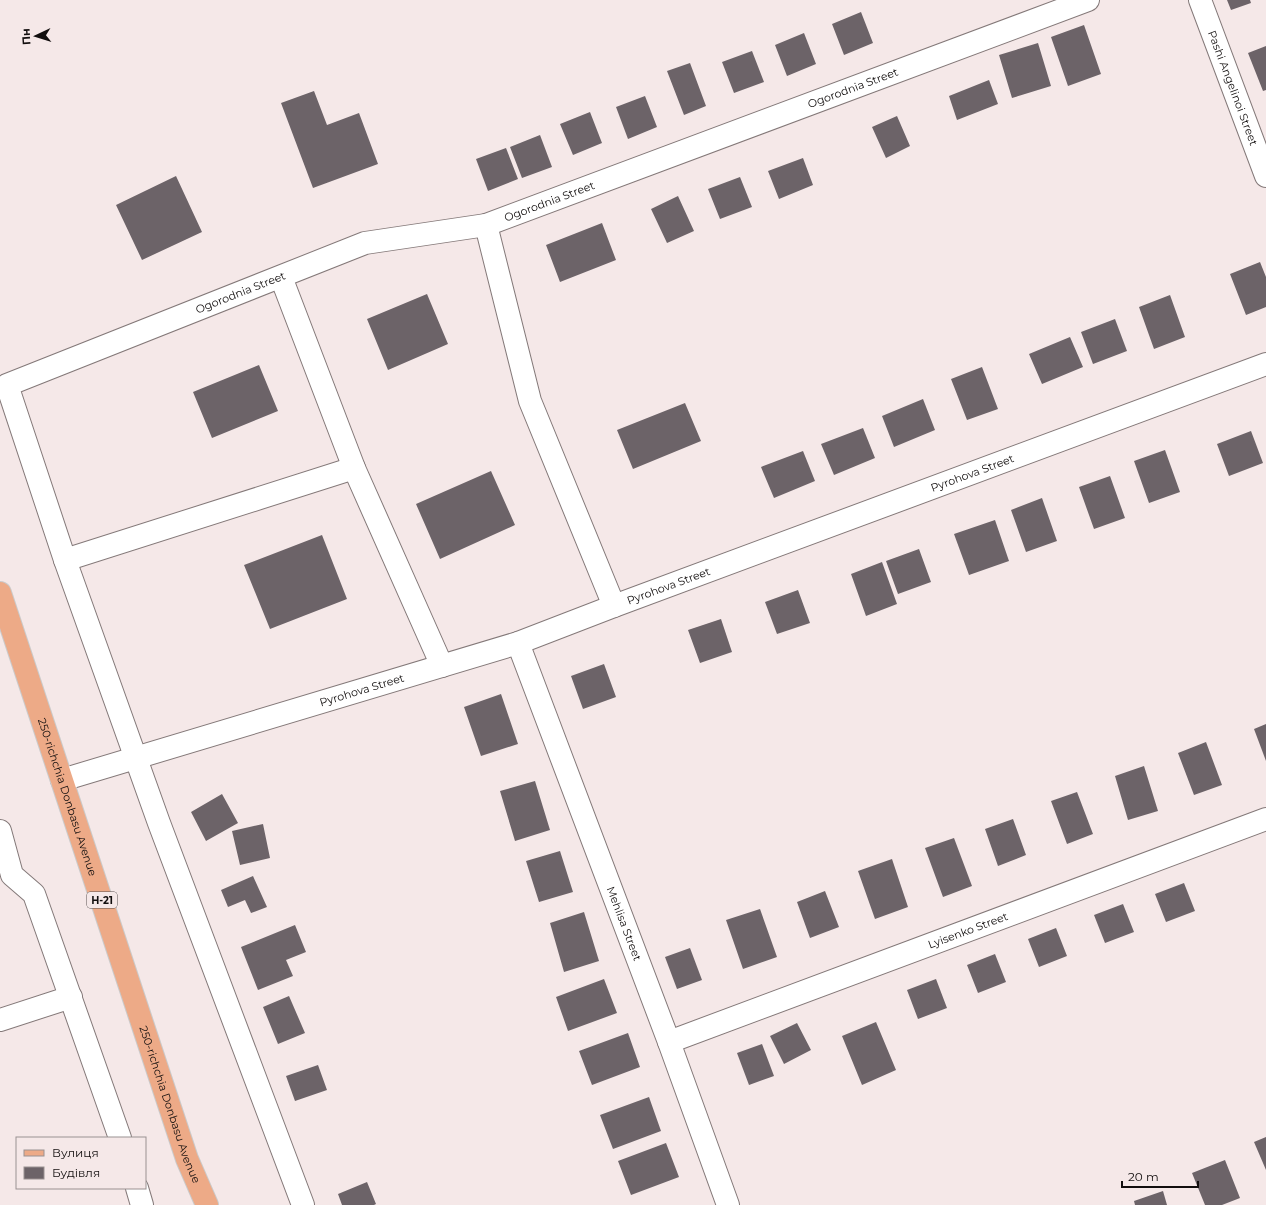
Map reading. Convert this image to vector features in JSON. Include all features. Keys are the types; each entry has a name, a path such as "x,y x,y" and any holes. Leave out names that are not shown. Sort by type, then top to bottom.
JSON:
{"main road":[{"name":"250-richchia Donbasu Avenue","path":"0,593 187,1159 206,1205"}],"street":[{"name":"Ogorodnia Street","path":"65,560 7,385 365,243 486,225 1088,0"},
{"name":"Pashi Angelinoi Street","path":"1200,0 1266,176"},
{"path":"486,225 530,401 614,606"},
{"path":"281,277 354,468 442,666"},
{"name":"Pyrohova Street","path":"62,780 518,643 1266,364"},
{"path":"303,1205 159,823 65,560 354,468"},
{"name":"Mehlisa Street","path":"518,643 669,1042 728,1205"},
{"name":"Lyisenko Street","path":"669,1042 1266,819"},
{"path":"0,831 12,875 34,894 120,1137"},
{"path":"0,1020 71,997"},
{"path":"137,1189 142,1205"}],"building":[{"path":"1227,0 1250,0 1251,3 1231,10"},
{"path":"861,12 873,43 844,55 832,24"},
{"path":"1084,25 1101,74 1068,86 1051,37"},
{"path":"804,33 816,64 787,76 775,45"},
{"path":"1038,43 1051,86 1012,98 999,55"},
{"path":"1266,46 1266,90 1263,91 1248,53"},
{"path":"752,51 764,82 734,93 722,62"},
{"path":"690,63 706,106 684,115 667,71"},
{"path":"989,80 998,104 957,120 949,96"},
{"path":"314,91 327,125 359,113 378,164 313,188 281,103"},
{"path":"645,96 657,127 628,139 616,107"},
{"path":"590,112 602,143 573,155 560,124"},
{"path":"897,116 910,146 886,158 872,127"},
{"path":"540,135 552,167 522,178 510,147"},
{"path":"506,148 518,179 488,191 476,159"},
{"path":"803,158 813,185 779,199 768,171"},
{"path":"176,176 202,232 142,260 116,205"},
{"path":"740,177 752,207 720,219 708,189"},
{"path":"678,196 694,231 667,243 651,209"},
{"path":"602,223 616,260 560,282 546,245"},
{"path":"1260,262 1266,277 1266,307 1246,315 1230,274"},
{"path":"427,294 448,344 388,370 367,319"},
{"path":"1170,295 1185,337 1154,349 1139,307"},
{"path":"1115,319 1127,351 1093,364 1081,332"},
{"path":"1070,337 1083,367 1042,384 1029,354"},
{"path":"259,365 278,411 212,438 193,392"},
{"path":"982,367 998,409 967,420 951,379"},
{"path":"923,399 935,430 894,447 882,416"},
{"path":"685,403 701,441 633,469 617,430"},
{"path":"863,428 875,458 834,475 821,444"},
{"path":"1251,431 1263,463 1229,476 1217,444"},
{"path":"1165,450 1180,492 1149,503 1134,461"},
{"path":"803,451 815,481 774,498 761,467"},
{"path":"491,471 515,525 440,559 416,504"},
{"path":"1110,476 1125,518 1094,529 1079,487"},
{"path":"1042,498 1057,541 1026,552 1011,510"},
{"path":"995,520 1009,561 969,575 954,534"},
{"path":"322,535 347,599 270,629 244,565"},
{"path":"919,549 931,582 898,594 886,561"},
{"path":"882,562 897,604 866,616 851,574"},
{"path":"798,590 810,623 777,634 765,602"},
{"path":"721,619 732,652 700,663 688,630"},
{"path":"604,664 616,697 583,709 571,676"},
{"path":"501,694 518,744 481,756 464,707"},
{"path":"1266,724 1266,761 1254,729"},
{"path":"1206,742 1222,785 1194,795 1178,753"},
{"path":"1144,766 1158,811 1128,820 1115,776"},
{"path":"535,781 550,830 515,841 500,791"},
{"path":"1077,792 1093,834 1067,844 1051,801"},
{"path":"222,794 238,823 206,841 191,812"},
{"path":"1013,819 1026,855 998,866 985,829"},
{"path":"263,824 270,858 240,865 232,831"},
{"path":"954,838 972,886 943,897 925,848"},
{"path":"560,851 573,892 539,902 526,861"},
{"path":"892,859 908,907 875,919 858,871"},
{"path":"253,876 267,907 251,913 245,900 228,907 221,890"},
{"path":"1184,883 1195,911 1166,922 1155,894"},
{"path":"825,891 839,927 810,938 797,902"},
{"path":"1123,904 1134,932 1105,943 1094,915"},
{"path":"760,909 777,957 743,969 726,920"},
{"path":"584,912 599,961 564,972 550,923"},
{"path":"295,925 306,952 286,960 293,976 258,990 241,947"},
{"path":"1056,928 1067,956 1039,967 1028,939"},
{"path":"690,948 702,980 677,989 665,957"},
{"path":"995,954 1006,982 978,993 967,965"},
{"path":"604,979 617,1013 568,1031 556,997"},
{"path":"936,979 947,1008 918,1019 907,990"},
{"path":"289,996 305,1033 278,1044 263,1007"},
{"path":"876,1022 896,1070 862,1085 842,1036"},
{"path":"797,1023 811,1050 784,1064 770,1036"},
{"path":"628,1033 640,1067 592,1085 579,1051"},
{"path":"762,1044 774,1076 749,1085 737,1053"},
{"path":"318,1065 327,1090 295,1101 286,1076"},
{"path":"649,1097 661,1131 613,1149 600,1115"},
{"path":"1266,1137 1266,1170 1254,1142"},
{"path":"666,1143 679,1177 631,1195 618,1161"},
{"path":"1225,1160 1240,1198 1222,1205 1205,1205 1192,1173"},
{"path":"367,1182 376,1204 342,1205 338,1194"},
{"path":"1163,1191 1167,1205 1135,1205 1134,1201"}]}
